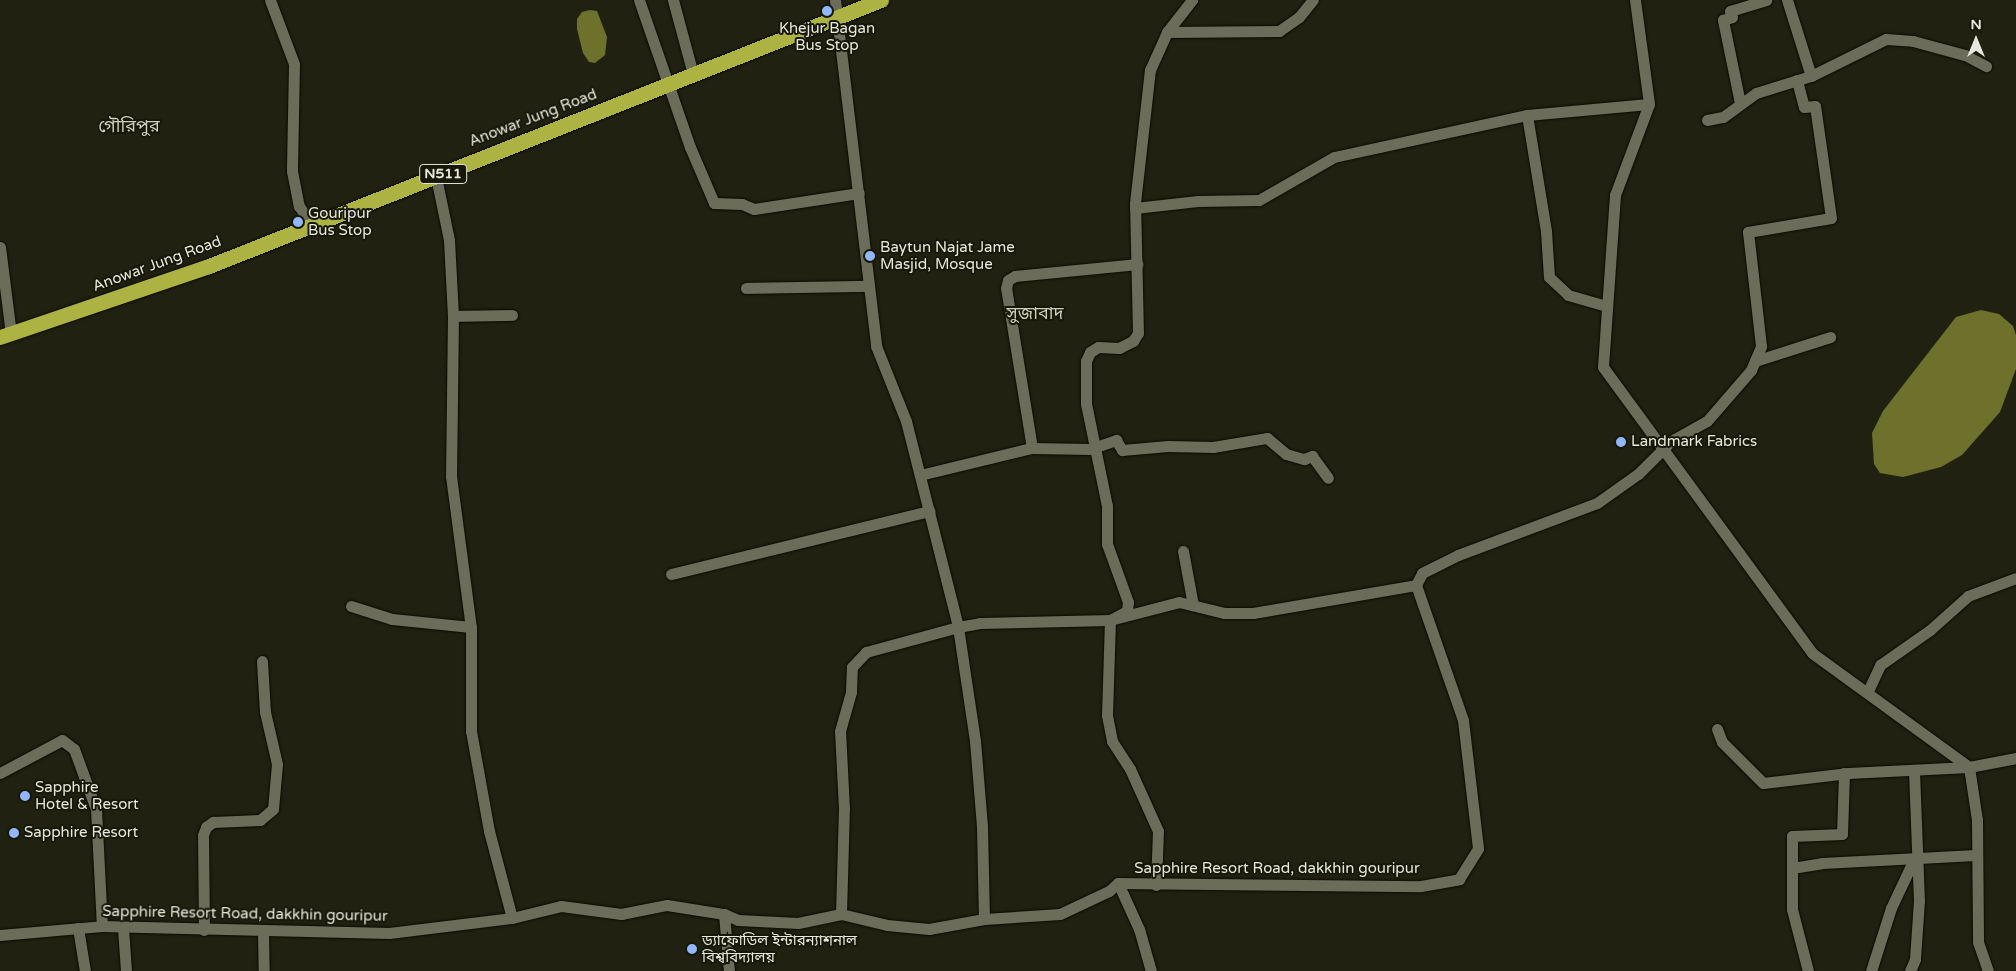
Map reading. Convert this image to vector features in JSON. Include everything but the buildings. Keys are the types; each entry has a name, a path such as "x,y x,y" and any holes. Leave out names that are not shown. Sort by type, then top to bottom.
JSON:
{"highway":[{"name":"Anowar Jung Road","path":"6,336 209,266 882,0"}],"street":[{"path":"270,0 294,64 292,171 299,206 312,224"},
{"path":"639,0 670,84 690,147 714,203 742,204 754,209 859,193"},
{"path":"673,0 693,74"},
{"path":"835,0 859,193 866,286 876,346 906,421 958,627 975,741 982,826 984,919"},
{"path":"1110,620 1128,611 1128,602 1107,544 1107,506 1096,444 1086,404 1086,361 1090,352 1098,347 1119,348 1133,341 1138,333 1135,208 1150,70 1167,32 1192,0"},
{"path":"1167,32 1279,31 1299,17 1313,0"},
{"path":"1635,0 1649,104 1615,195 1612,274 1606,306 1603,367 1812,654 1868,691 1969,767 1977,820 1978,942 1988,971"},
{"path":"1740,103 1723,20 1732,17 1730,11 1766,0"},
{"path":"1787,0 1811,76"},
{"path":"1707,120 1723,117 1756,93 1811,76 1886,39 1913,41 1965,55 1986,66"},
{"path":"841,914 844,809 840,731 850,692 852,667 866,652 958,627 980,623 1110,620 1159,605 1179,602 1224,613 1253,613 1416,585 1422,573 1458,555 1598,503 1638,474 1662,449 1707,421 1751,370 1762,346 1748,232 1831,218 1815,106 1804,108 1797,80"},
{"path":"1135,208 1198,201 1259,200 1334,157 1527,115 1649,104"},
{"path":"1527,115 1546,231 1549,277 1568,295 1606,306"},
{"path":"436,177 449,240 453,316 450,476 472,627 472,731 490,832 512,918"},
{"path":"0,247 6,336"},
{"path":"1032,448 1006,282 1015,276 1137,264"},
{"path":"746,288 866,286"},
{"path":"453,316 512,315"},
{"path":"1755,360 1830,337"},
{"path":"920,475 1032,448 1083,449 1116,440 1122,450 1168,446 1213,447 1266,438 1286,454 1304,459 1312,456 1328,478"},
{"path":"671,574 930,511"},
{"path":"1182,551 1193,605"},
{"path":"1868,691 1880,665 1930,630 1968,596 2016,578"},
{"name":"Sapphire Resort Road, dakkhin gouripur","path":"0,935 102,926 263,932 389,933 512,918 561,906 621,914 667,905 724,914 738,920 798,923 841,914 887,925 929,929 984,919 1060,914 1109,890 1118,883 1156,885 1421,886 1459,879 1478,848 1463,720 1416,585"},
{"path":"350,606 392,619 472,627"},
{"path":"1110,620 1107,715 1112,740 1130,769 1158,831 1156,885"},
{"path":"204,930 203,835 206,827 213,822 260,820 273,810 277,764 265,712 262,661"},
{"path":"1716,729 1722,742 1763,783 1844,774 1969,767 2016,758"},
{"path":"0,773 62,740 74,749 96,809 102,926"},
{"path":"1910,971 1915,959 1918,930 1914,770"},
{"path":"1808,971 1792,909 1792,836 1842,834 1844,774"},
{"path":"1792,868 1822,863 1976,855"},
{"path":"1871,971 1891,908 1915,857"},
{"path":"1118,883 1139,929 1151,971"},
{"path":"724,914 729,971"},
{"path":"78,928 85,971"},
{"path":"123,928 126,971"},
{"path":"263,932 264,971"}],"shaded area":[{"path":"597,11 607,37 605,55 595,63 589,62 583,53 577,29 577,19 582,12"},
{"path":"1981,310 1999,314 2013,326 2016,335 2016,369 2000,412 1962,455 1941,467 1903,477 1880,473 1874,464 1872,433 1883,411 1956,317"}],"place":[{"name":"Khejur Bagan Bus Stop","path":"827,11"},
{"name":"Gouripur Bus Stop","path":"298,222"},
{"name":"Baytun Najat Jame Masjid, Mosque","path":"870,256"},
{"name":"Landmark Fabrics","path":"1621,442"},
{"name":"Sapphire Hotel & Resort","path":"25,796"},
{"name":"Sapphire Resort","path":"14,833"},
{"name":"ড্যাফোডিল ইন্টারন্যাশনাল বিশ্ববিদ্যালয়","path":"692,949"}],"district":[{"name":"গৌরিপুর","path":"129,126"},
{"name":"সুজাবাদ","path":"1035,313"}]}
